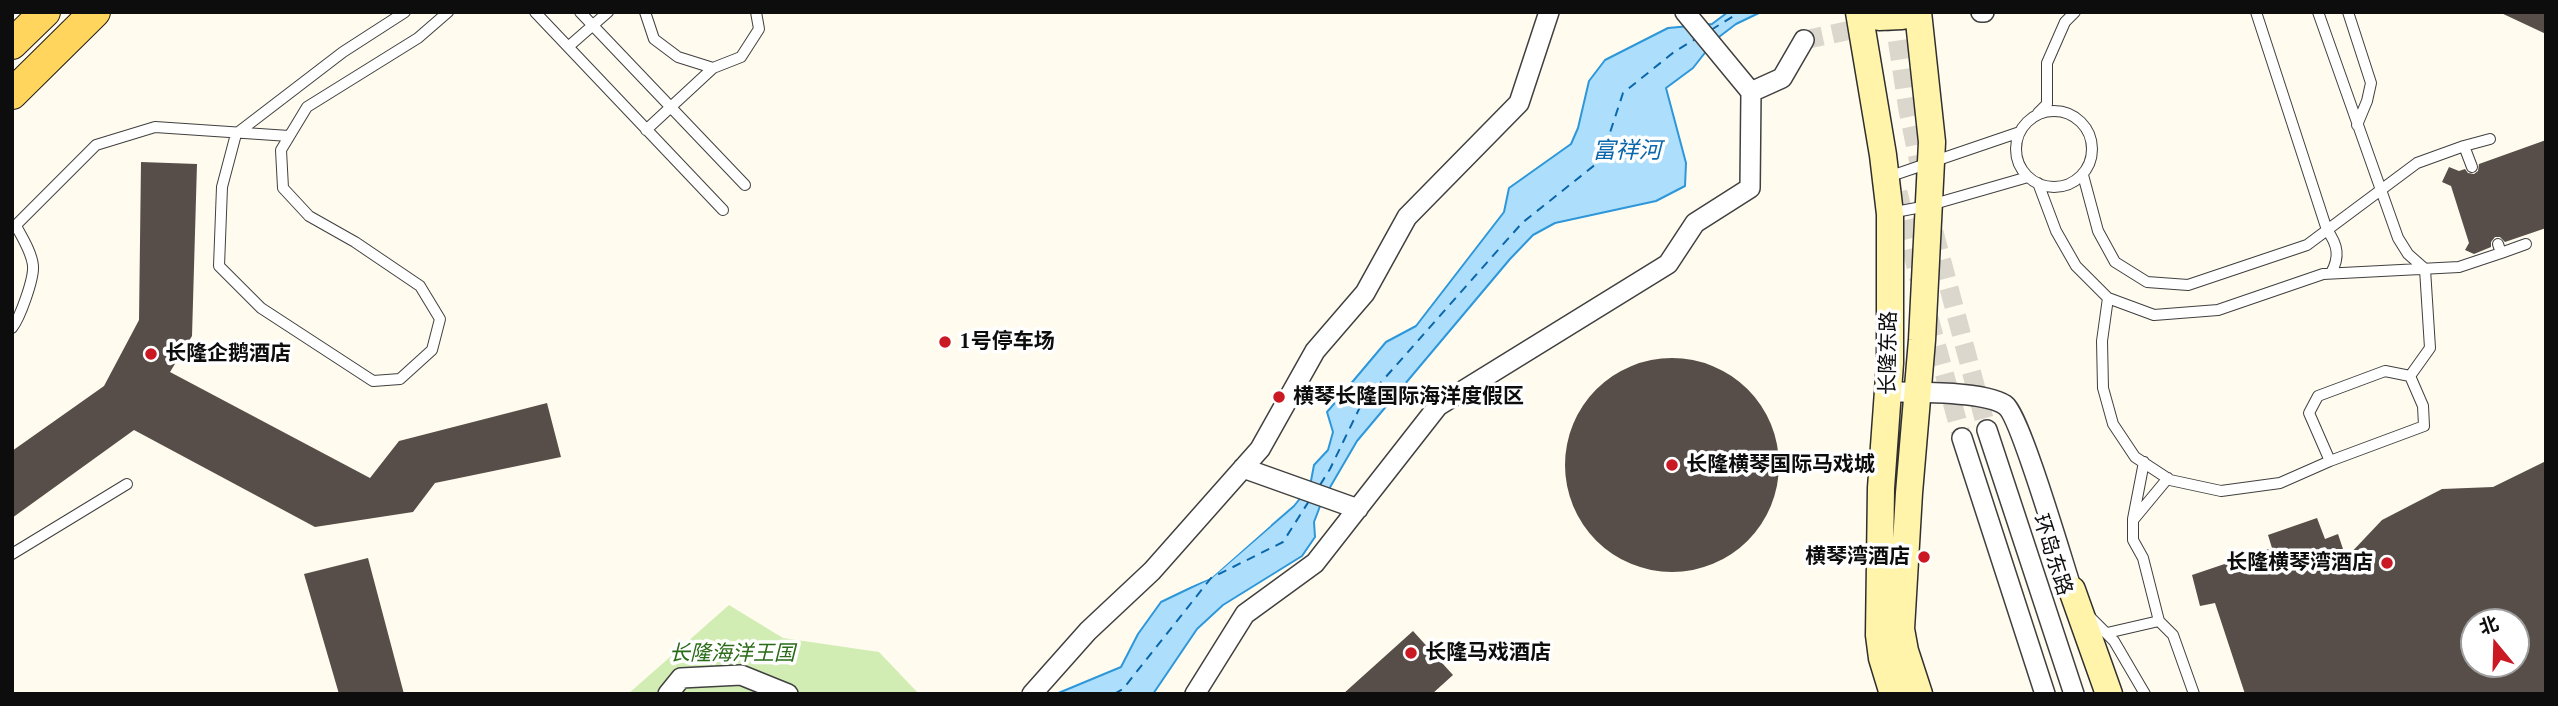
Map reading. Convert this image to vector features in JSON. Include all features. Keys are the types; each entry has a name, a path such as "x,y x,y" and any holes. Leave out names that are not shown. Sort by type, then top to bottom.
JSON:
{"main road":[{"path":"12,44 45,12"},
{"path":"12,94 95,12"},
{"name":"长隆东路","path":"1859,12 1890,214 1889,393 1881,488 1879,635 1882,658 1893,694"},
{"path":"1870,12 1879,17 1902,16 1905,12"},
{"name":"长隆东路","path":"1917,12 1932,142 1925,289 1901,629 1919,694"},
{"path":"2072,590 2109,694"}],"street":[{"path":"1032,694 1088,631 1152,571 1260,449 1315,351 1365,293 1407,217 1519,103 1549,12"},
{"path":"1195,694 1245,614 1315,564 1438,406 1668,264 1695,223 1750,188 1751,92 1685,12"},
{"path":"1751,92 1782,78 1804,40"},
{"path":"1889,393 1917,392 1989,399 2007,406 2014,414 2072,590"},
{"name":"环岛东路","path":"1987,430 2074,694"},
{"path":"1962,438 2045,694"},
{"path":"1243,468 1357,509"},
{"path":"668,694 681,678 741,675 788,694"}],"lane":[{"path":"405,12 320,68 236,134 222,187 219,266 261,308 373,381 400,379 432,350 440,319 419,286 355,242 309,216 283,188 281,150 307,107 418,38 448,12"},
{"path":"535,12 723,210"},
{"path":"580,12 746,185"},
{"path":"568,47 608,12"},
{"path":"645,12 654,39 678,57 713,68"},
{"path":"646,130 713,68 741,57 759,29 756,12"},
{"path":"2038,114 2050,110 2064,111 2076,116 2086,126 2092,138 2090,164 2082,175 2062,186 2049,187 2028,177 2016,156 2020,132 2047,104 2047,63 2065,22 2075,12"},
{"path":"2256,12 2327,230 2336,243 2338,261 2332,273"},
{"path":"2318,12 2380,190 2403,246 2425,269 2430,348 2410,376"},
{"path":"2348,12 2371,83 2357,125"},
{"path":"12,328 20,317 34,266 24,239 14,227 96,145 155,127 289,136"},
{"path":"1886,178 2020,132"},
{"path":"2082,175 2098,231 2115,262 2147,282 2188,285 2307,245 2417,163 2490,139"},
{"path":"2464,146 2472,167"},
{"path":"1890,214 2028,177"},
{"path":"2038,183 2056,232 2076,266 2108,298 2154,315 2218,310 2323,274 2459,267 2499,248 2526,244"},
{"path":"2108,298 2102,341 2103,388 2113,424 2135,457 2168,478 2221,491 2280,483 2424,426 2424,406 2410,376"},
{"path":"2330,461 2309,413 2318,396 2385,371 2410,376"},
{"path":"2144,462 2133,519 2133,540 2143,558 2160,621 2173,635 2194,694"},
{"path":"2133,519 2168,478"},
{"path":"12,554 127,484"},
{"path":"2072,590 2086,613 2115,641 2145,694"},
{"path":"2107,633 2160,621"}],"green space":[{"name":"长隆海洋王国","path":"729,605 783,638 879,652 919,694 628,694"}],"water":[{"name":"富祥河","path":"1728,12 1761,12 1736,24 1715,40 1693,68 1666,88 1686,163 1685,186 1656,201 1555,223 1533,235 1357,441 1322,501 1314,522 1315,537 1302,556 1223,605 1197,629 1153,694 1056,694 1121,667 1138,634 1161,602 1211,578 1294,506 1310,486 1314,465 1328,450 1333,432 1327,412 1386,342 1416,326 1504,212 1509,188 1571,144 1578,128 1589,81 1605,60 1668,28 1712,24"}],"pier":[{"path":"1269,522 1271,525 1211,578 1177,592 1175,590 1209,575"}],"building":[{"path":"2499,12 2546,12 2546,34"},
{"path":"2546,140 2546,228 2505,242 2500,237 2495,237 2491,247 2474,254 2465,250 2469,243 2451,186 2442,182 2449,167 2459,171 2465,169 2474,174 2478,171 2479,164"},
{"name":"长隆企鹅酒店","path":"141,162 197,164 192,336 170,372 370,478 399,441 547,403 561,457 435,483 413,512 315,527 134,430 12,518 12,451 104,386 139,320"},
{"name":"长隆横琴国际马戏城","path":"1672,358 1713,366 1748,389 1771,424 1779,465 1771,506 1748,541 1713,564 1672,572 1631,564 1596,541 1573,506 1565,465 1573,424 1596,389 1631,366"},
{"name":"长隆横琴湾酒店","path":"2546,461 2546,694 2245,694 2215,603 2200,606 2192,575 2272,548 2268,535 2317,518 2325,539 2338,534 2346,558 2382,520 2442,489 2493,487"},
{"path":"368,558 404,694 339,694 304,574"},
{"name":"长隆马戏酒店","path":"1413,631 1453,675 1432,694 1343,694"}],"ferry route":[{"path":"1711,30 1740,12"},
{"path":"1320,485 1361,405 1522,223 1601,160 1623,93 1674,52 1697,38"},
{"path":"1114,694 1123,689 1211,578 1283,542 1309,501"}],"tunnel":[{"path":"1893,12 1908,110 1923,182"},
{"path":"1804,40 1875,25"},
{"path":"1898,192 1919,279"},
{"path":"1934,232 1987,430"},
{"path":"1929,318 1962,438"}],"place":[{"name":"1号停车场","path":"945,342"},
{"name":"长隆企鹅酒店","path":"151,354"},
{"name":"横琴长隆国际海洋度假区","path":"1279,397"},
{"name":"长隆横琴国际马戏城","path":"1672,465"},
{"name":"横琴湾酒店","path":"1924,557"},
{"name":"长隆横琴湾酒店","path":"2387,563"},
{"name":"长隆马戏酒店","path":"1411,653"}]}
